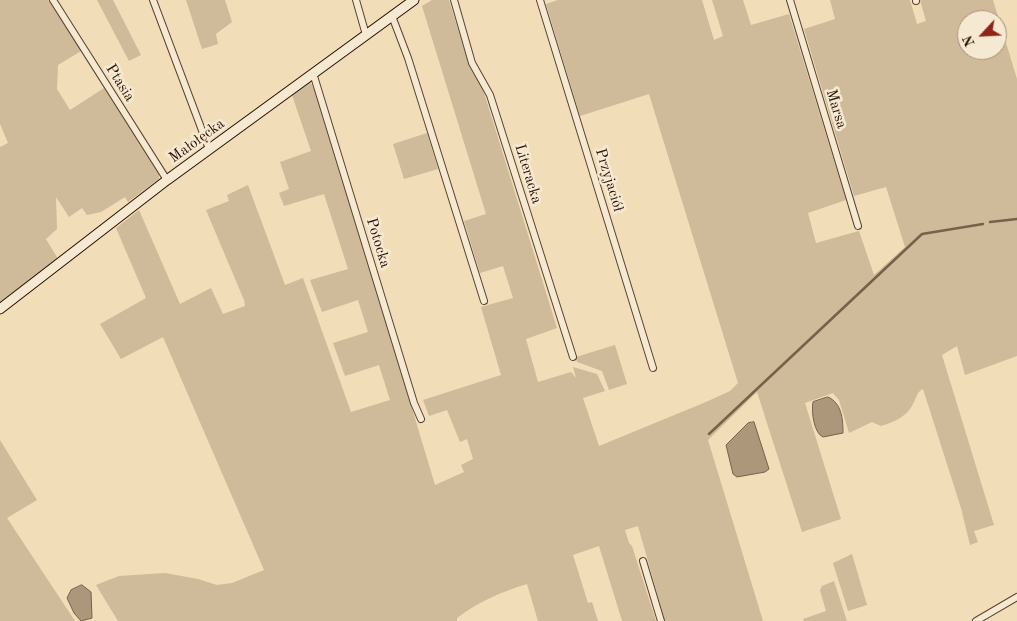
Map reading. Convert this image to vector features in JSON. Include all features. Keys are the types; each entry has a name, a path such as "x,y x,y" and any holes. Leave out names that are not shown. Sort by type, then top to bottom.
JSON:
{"street":[{"name":"Ptasia","path":"53,0 167,180"},
{"path":"153,0 209,149"},
{"path":"356,0 366,35"},
{"name":"Małołęcka","path":"0,309 167,180 414,0"},
{"name":"Literacka","path":"454,0 472,63 490,94 573,358"},
{"name":"Przyjaciół","path":"540,0 653,368"},
{"name":"Marsa","path":"790,0 858,226"},
{"path":"392,16 408,58 484,301"},
{"name":"Potocka","path":"313,73 414,403 421,419"},
{"path":"643,562 661,621"},
{"path":"976,621 1017,597"}],"shaded area":[{"path":"0,0 48,0 81,51 58,65 57,89 70,110 104,88 159,175 159,179 128,202 125,197 101,212 87,215 82,208 69,217 56,197 57,229 46,239 58,259 0,302 0,147 8,143 0,124"},
{"path":"97,0 113,0 141,55 129,61"},
{"path":"186,0 225,0 232,22 216,34 218,44 202,49"},
{"path":"432,0 449,0 470,68 481,83 557,328 526,339 538,382 571,372 576,378 573,367 597,374 605,391 583,398 599,446 706,402 730,391 738,383 649,94 580,116 546,4 558,0 702,0 714,40 723,36 712,0 743,0 751,25 789,14 846,200 808,213 816,243 859,231 874,275 905,247 886,187 854,196 804,29 835,19 830,0 910,0 917,24 926,21 920,0 993,0 996,10 957,10 957,60 1007,60 1007,46 1017,79 1017,356 965,375 957,346 942,355 994,525 974,531 978,542 970,545 961,508 923,389 918,393 908,411 900,418 881,426 872,422 849,433 839,400 833,393 805,403 841,519 802,532 757,392 708,440 763,621 665,621 638,526 625,530 656,621 622,621 599,546 573,555 588,603 592,602 598,621 538,621 527,584 482,602 457,618 457,621 118,621 96,585 119,576 165,573 198,579 217,585 232,583 264,570 163,337 121,359 100,324 146,298 116,228 139,210 180,304 211,288 223,314 245,306 206,210 229,201 227,195 248,185 285,285 303,278 351,412 390,400 379,365 345,376 333,343 368,332 358,300 322,312 310,280 348,269 324,194 284,206 279,193 289,189 280,162 311,151 292,95 310,82 317,92 435,485 464,472 461,465 473,459 467,439 460,442 447,410 429,416 423,400 501,375 481,307 513,298 503,266 480,273 464,221 486,214 422,6"},
{"path":"427,133 438,169 404,179 393,144"},
{"path":"615,345 627,384 609,390 602,371 577,362 576,357"},
{"path":"828,397 839,408 842,417 843,433 823,437 817,431 814,422 813,402"},
{"path":"754,422 769,469 765,472 737,477 733,474 726,445 748,423"},
{"path":"0,440 37,500 7,518 75,621 0,621"},
{"path":"852,554 867,605 848,611 833,563"},
{"path":"834,581 847,621 804,621 803,619 826,611 820,590 822,586"},
{"path":"82,585 91,592 92,618 81,621 74,613 67,598 71,590"}],"waterway":[{"path":"990,222 1017,219"},
{"path":"709,434 922,234 983,224"}]}
